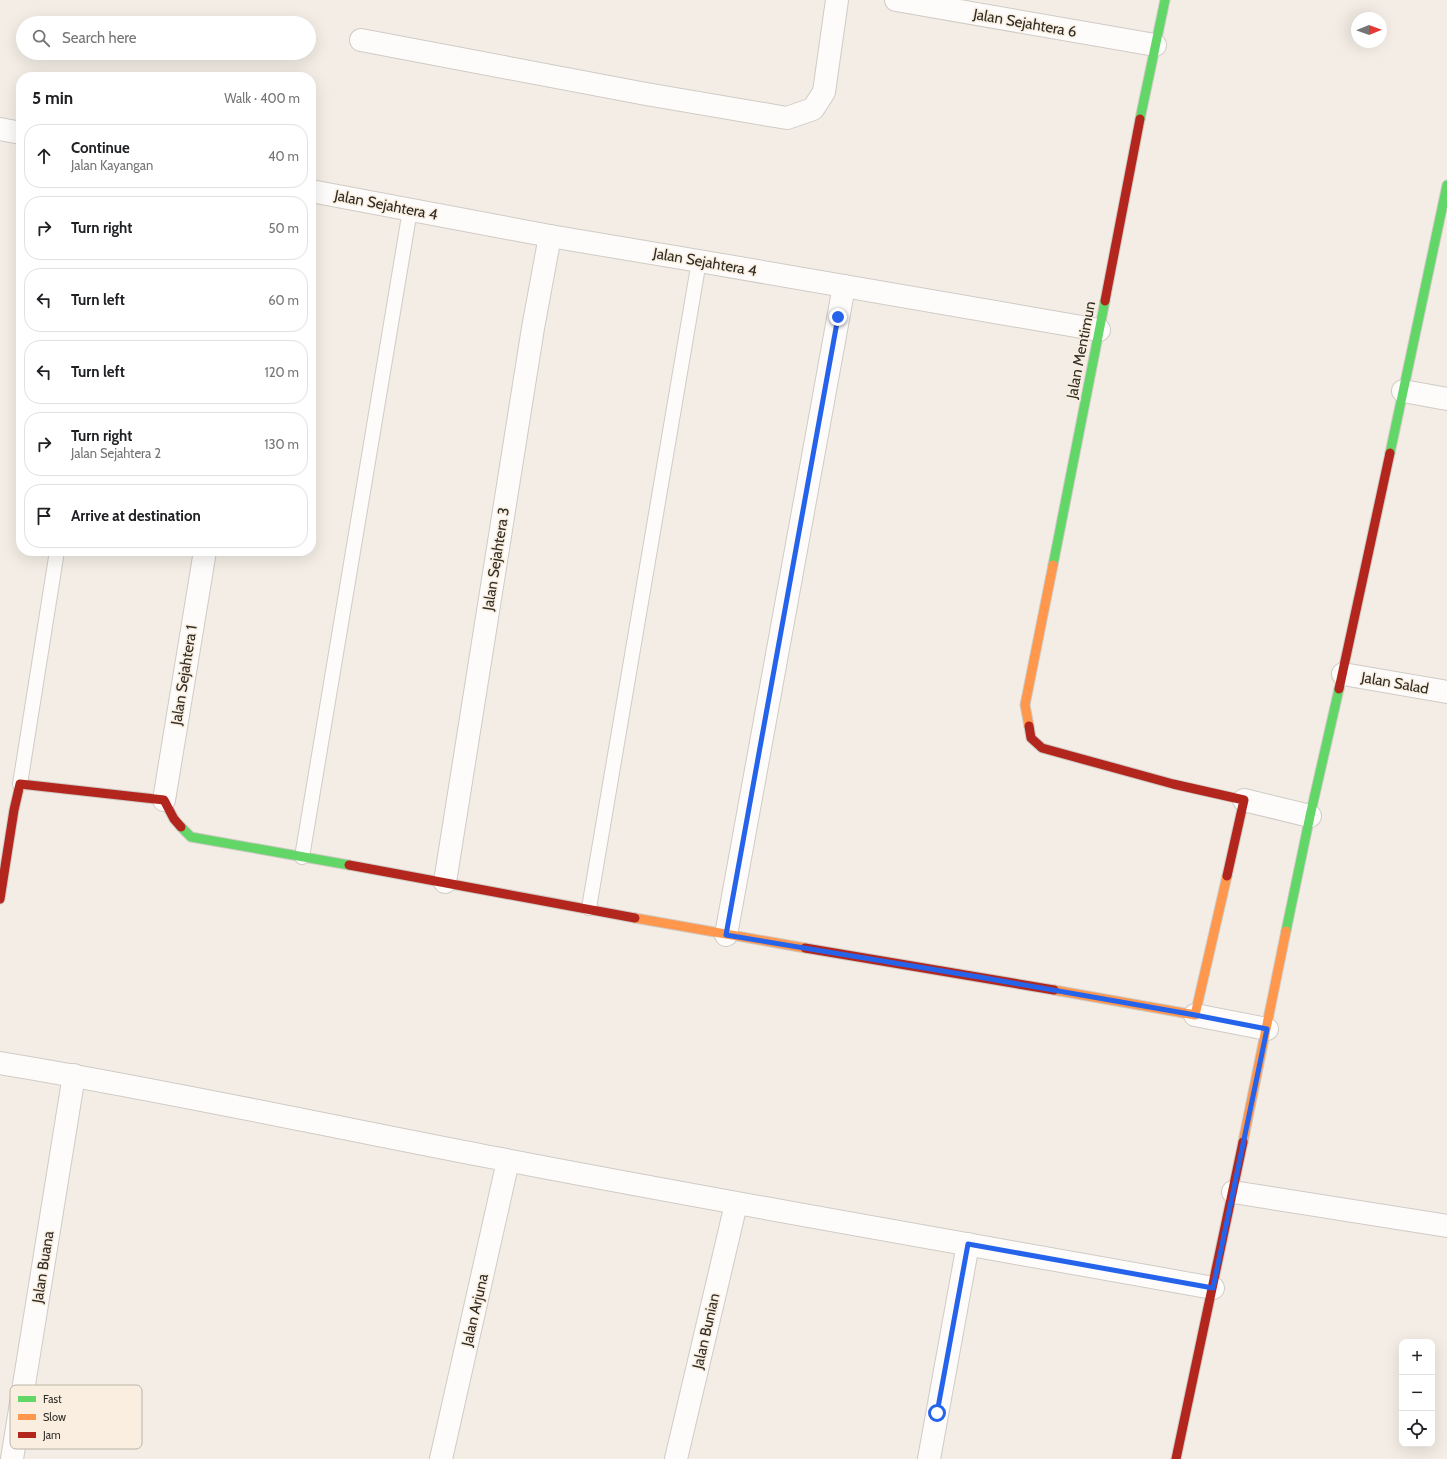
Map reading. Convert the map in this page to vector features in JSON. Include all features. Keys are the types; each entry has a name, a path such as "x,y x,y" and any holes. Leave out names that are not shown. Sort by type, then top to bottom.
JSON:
{"street":[{"path":"361,40 646,94 787,118 813,109 824,92 837,0"},
{"name":"Jalan Sejahtera 6","path":"897,0 1155,45"},
{"name":"Jalan Mentimun","path":"1165,0 1025,705 1031,738 1042,748 1173,784 1244,800"},
{"path":"0,129 16,132"},
{"path":"1176,1459 1267,1029 1310,816 1343,674 1447,185"},
{"name":"Jalan Sejahtera 4","path":"316,192 550,236 699,260 1099,330"},
{"name":"Jalan Sejahtera 3","path":"445,882 533,328 550,236"},
{"path":"726,935 844,286"},
{"path":"1403,391 1447,399"},
{"name":"Jalan Sejahtera 1","path":"164,800 204,556"},
{"name":"Jalan Salad","path":"1343,674 1447,692"},
{"path":"0,899 14,810 20,784 164,800 174,819 191,837 589,908 726,935 979,977 1267,1029"},
{"path":"1195,1015 1244,800 1310,816"},
{"path":"0,1063 74,1075 508,1161 736,1204 1213,1288"},
{"name":"Jalan Buana","path":"24,1385 74,1075"},
{"name":"Jalan Arjuna","path":"441,1459 508,1161"},
{"path":"1232,1192 1447,1226"},
{"name":"Jalan Bunian","path":"676,1459 736,1204"},
{"path":"929,1459 968,1244"},
{"name":"Jalan Buana","path":"12,1459 14,1449"}],"lane":[{"path":"302,857 410,210"},
{"path":"589,908 699,260"},
{"path":"20,784 56,556"}],"traffic: fast":[{"path":"1140,119 1165,0"},
{"path":"1390,453 1447,185"},
{"path":"1053,565 1105,301"},
{"path":"1286,931 1339,689"},
{"path":"181,827 191,837 349,865"}],"traffic: slow":[{"path":"1029,726 1025,705 1053,565"},
{"path":"1054,990 1195,1015 1227,876"},
{"path":"635,918 805,948"},
{"path":"1243,1142 1286,931"}],"traffic: jam":[{"path":"1105,301 1140,119"},
{"path":"1339,689 1390,453"},
{"path":"1029,726 1031,738 1042,748 1173,784 1244,800 1227,876"},
{"path":"0,899 14,810 20,784 164,800 174,819 181,827"},
{"path":"349,865 635,918"},
{"path":"805,948 1054,990"},
{"path":"1176,1459 1243,1142"}],"route":[{"path":"838,317 726,935 979,977 1267,1029 1213,1288 968,1244 937,1413"}]}
